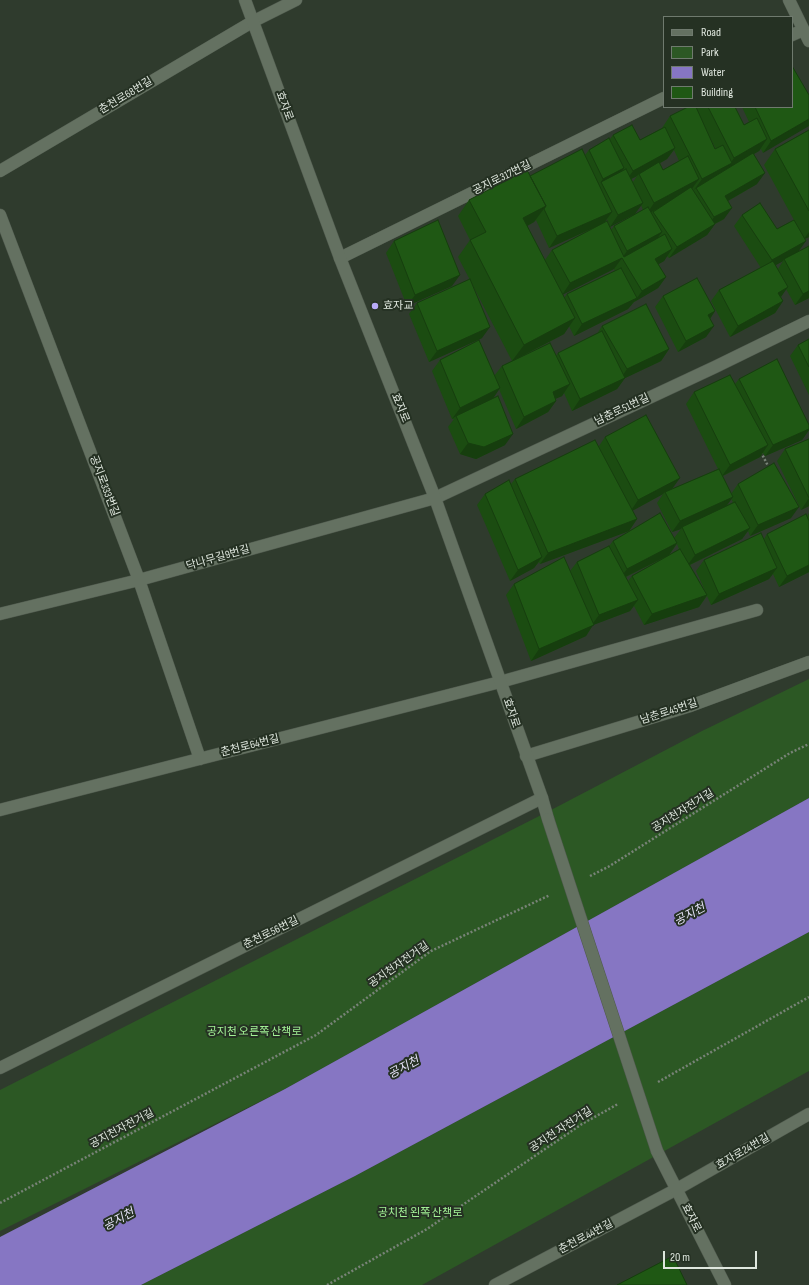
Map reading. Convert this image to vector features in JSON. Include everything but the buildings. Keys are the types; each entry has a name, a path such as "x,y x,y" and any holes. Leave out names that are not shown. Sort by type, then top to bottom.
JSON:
{"street":[{"name":"효자로","path":"244,0 340,258 435,498 542,798 656,1151 677,1189 725,1285"},
{"path":"252,22 296,0"},
{"path":"789,0 809,41"},
{"name":"춘천로68번길","path":"0,171 252,22"},
{"path":"793,35 803,30"},
{"name":"공지로317번길","path":"340,258 663,98"},
{"name":"공지로333번길","path":"0,215 139,580 200,759"},
{"name":"남춘로51번길","path":"435,498 715,367 809,321"},
{"name":"닥나무길9번길","path":"0,614 139,580 435,498"},
{"path":"500,682 757,610"},
{"name":"남춘로45번길","path":"526,756 690,706 809,662"},
{"name":"춘천로64번길","path":"0,810 500,682"},
{"name":"춘천로56번길","path":"0,1068 542,798"},
{"name":"효자로24번길","path":"677,1189 809,1114"},
{"name":"춘천로44번길","path":"495,1285 677,1189"}],"path":[{"path":"758,446 768,466"},
{"name":"공지천자전거길","path":"587,877 608,867 790,753 809,744"},
{"name":"공지천자전거길","path":"0,1203 316,1035 431,951 551,894"},
{"path":"651,1086 809,997"},
{"name":"공지천 자전거길","path":"327,1285 427,1229 582,1124 623,1101"}],"green space":[{"name":"공지천 오른쪽 산책로","path":"809,679 809,798 285,1089 0,1231 0,1090 551,810 702,731"},
{"name":"공치천 왼쪽 산책로","path":"809,932 809,1071 422,1285 141,1285 355,1176"}],"water":[{"name":"공지천","path":"809,798 809,932 355,1176 141,1285 0,1285 0,1237 285,1089"}],"place":[{"name":"효자교","path":"375,306"}]}
